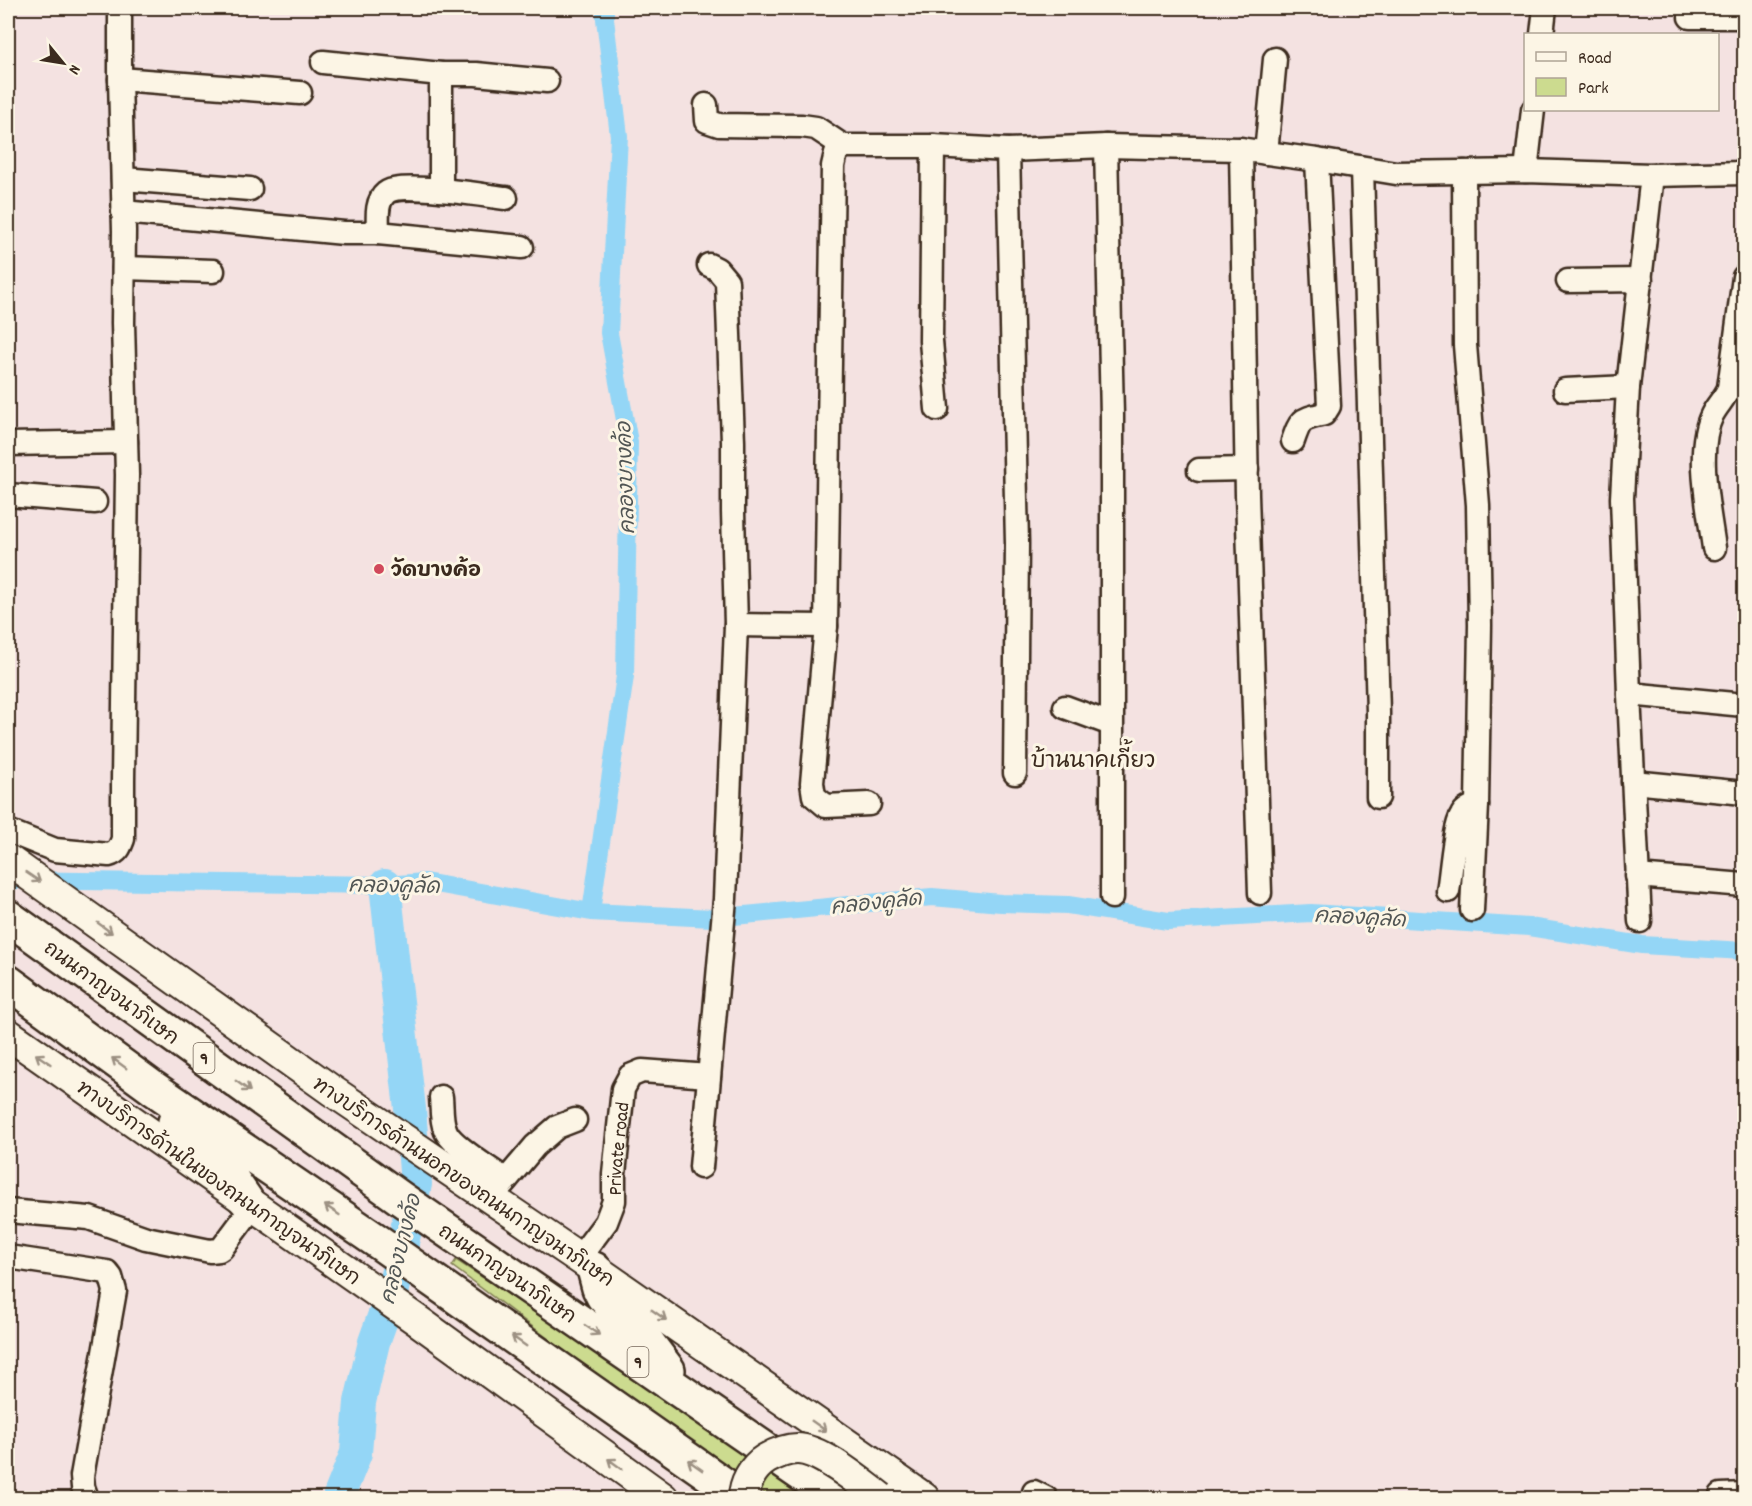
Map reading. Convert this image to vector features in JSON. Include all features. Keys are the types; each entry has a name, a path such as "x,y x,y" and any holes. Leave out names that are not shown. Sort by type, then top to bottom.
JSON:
{"highway":[{"name":"ถนนกาญจนาภิเษก","path":"8,917 439,1226 836,1498"},
{"path":"8,982 153,1088 380,1243 743,1498"},
{"path":"153,1088 157,1103 162,1110 228,1174 250,1203"},
{"path":"587,1264 603,1296 647,1342 667,1367 680,1390"}],"main road":[{"name":"ทางบริการด้านนอกของถนนกาญจนาภิเษก","path":"8,860 331,1090 454,1174 499,1189 587,1264 924,1498"},
{"name":"ทางบริการด้านในของถนนกาญจนาภิเษก","path":"8,1034 421,1323 663,1498"},
{"path":"743,1498 749,1478 764,1460 797,1449 808,1451 830,1461 881,1498"}],"street":[{"path":"8,831 55,850 109,855 115,854 123,839 128,475 120,8"},
{"path":"1542,33 1545,8"},
{"path":"1690,16 1744,17"},
{"path":"1266,153 1275,59"},
{"path":"323,62 441,74 476,74 547,81"},
{"path":"441,74 441,190"},
{"path":"120,79 300,93"},
{"path":"706,105 707,121 720,125 816,128 843,146 933,146 1008,150 1106,146 1241,149 1396,173 1526,171 1652,174 1744,173"},
{"path":"1526,171 1533,111"},
{"path":"843,146 836,153 833,166 826,626 812,783 814,796 826,806 869,804"},
{"path":"933,146 931,341 937,409"},
{"path":"1106,146 1112,416 1112,897"},
{"path":"1241,149 1247,469 1260,893"},
{"path":"1008,150 1017,543 1015,773"},
{"path":"1293,441 1304,419 1324,414 1329,406 1317,160"},
{"path":"1362,168 1378,712 1378,797"},
{"path":"1464,172 1465,345 1478,516 1480,625 1477,805 1472,910"},
{"path":"1640,921 1622,498 1628,387 1652,174"},
{"path":"123,180 250,189"},
{"path":"378,233 377,213 383,195 387,191 441,190 506,198"},
{"path":"123,212 522,247"},
{"path":"701,1167 725,899 736,626 727,281 717,269 709,265"},
{"path":"124,268 213,271"},
{"path":"1714,548 1704,463 1705,444 1712,414 1730,388 1744,277"},
{"path":"1568,281 1641,280"},
{"path":"1565,390 1628,387"},
{"path":"8,444 126,442"},
{"path":"1199,470 1247,469"},
{"path":"8,495 95,502"},
{"path":"736,626 826,626"},
{"path":"1629,694 1744,705"},
{"path":"1065,707 1112,724"},
{"path":"1633,782 1744,793"},
{"path":"1448,891 1457,828 1461,816 1468,808 1477,805"},
{"path":"1637,876 1744,885"},
{"name":"Private road","path":"587,1264 614,1200 614,1174 623,1089 630,1076 642,1071 709,1076"},
{"path":"441,1096 444,1128 448,1137 499,1189 535,1146 557,1127 575,1120"},
{"path":"8,1211 89,1218 146,1238 210,1251 222,1248 250,1203"},
{"path":"8,1257 107,1272 113,1283 115,1291 82,1476 87,1498"},
{"path":"1721,1495 1744,1494"}],"green space":[{"path":"456,1260 614,1364 806,1498 772,1498 635,1404 452,1266"}],"waterway":[{"name":"คลองบางค้อ","path":"591,912 625,676 629,442 609,333 619,136 605,8"},
{"name":"คลองคูลัด","path":"8,880 385,885 425,882 591,912 713,918 932,897 1001,903 1068,905 1168,921 1311,913 1529,927 1642,945 1744,951"},
{"name":"คลองบางค้อ","path":"338,1498 356,1453 360,1402 374,1342 393,1289 416,1184 385,885"}],"place":[{"name":"วัดบางค้อ","path":"379,569"}],"district":[{"name":"บ้านนาคเกี้ยว","path":"1093,759"}]}
